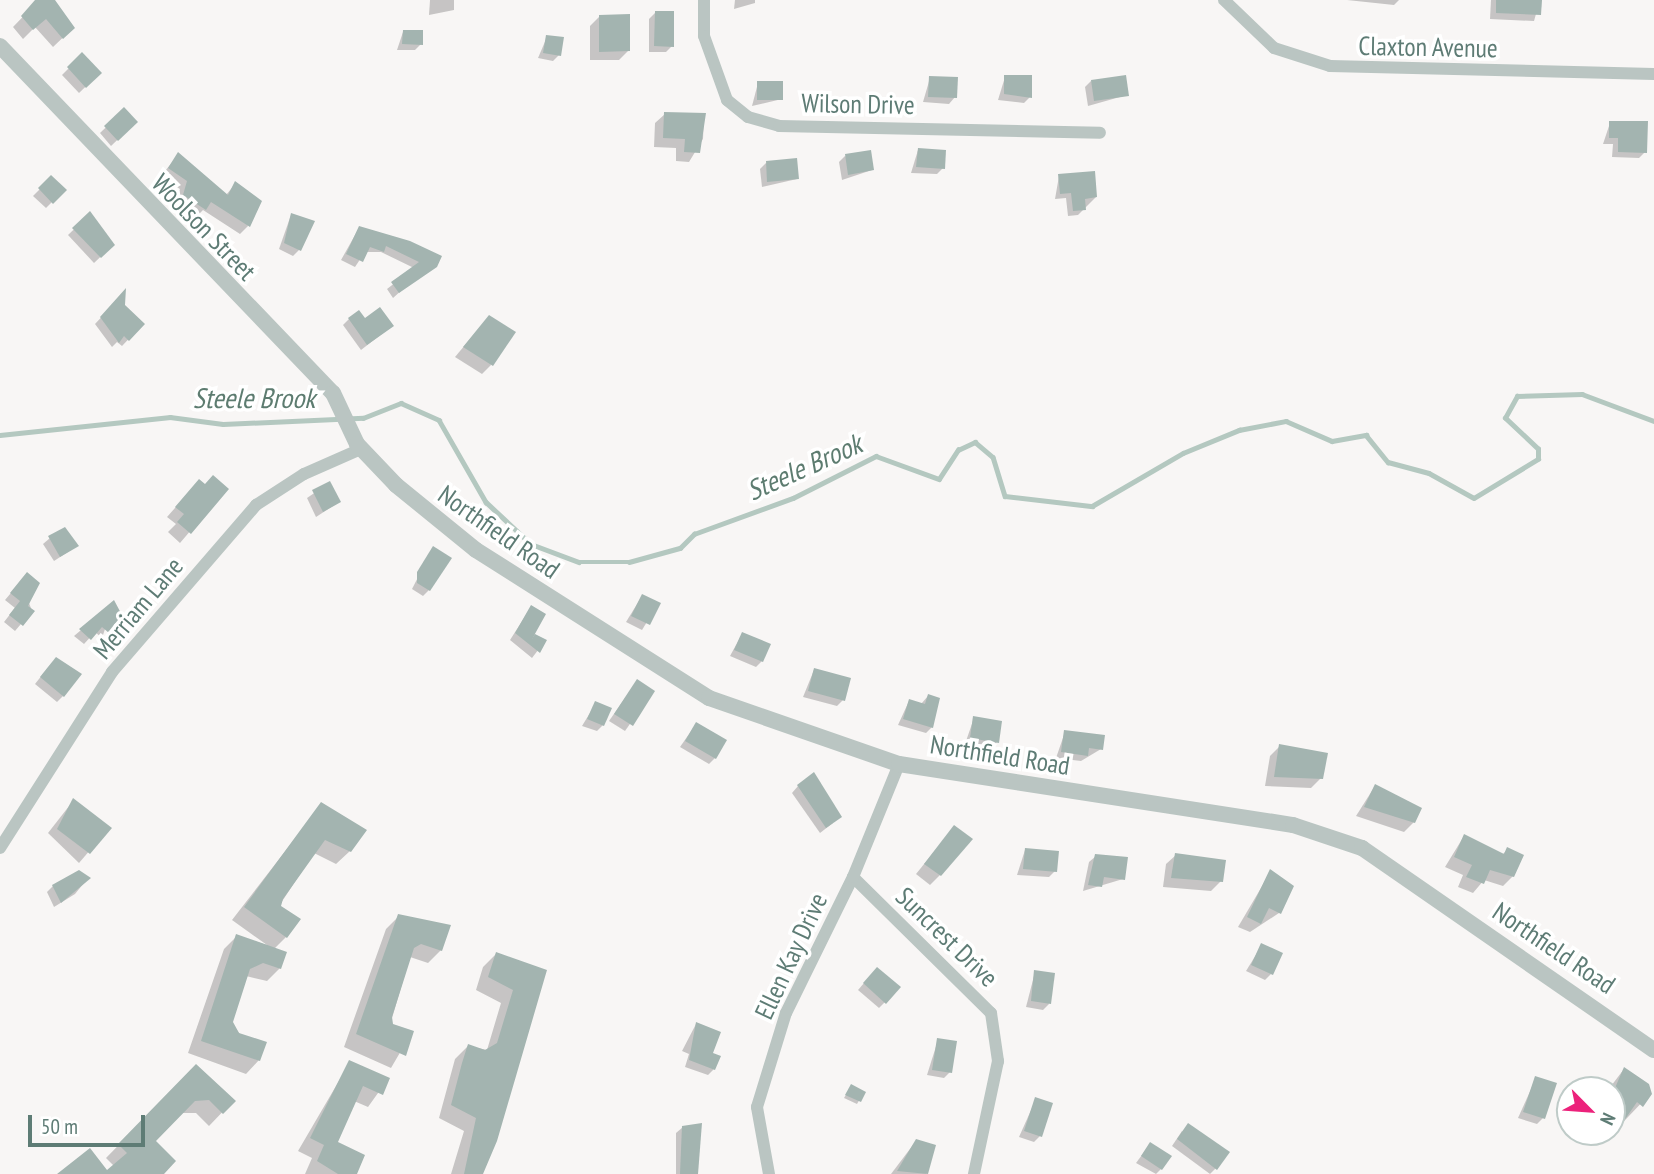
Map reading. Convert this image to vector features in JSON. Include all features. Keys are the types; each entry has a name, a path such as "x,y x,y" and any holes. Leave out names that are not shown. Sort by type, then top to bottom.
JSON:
{"street":[{"name":"Wilson Drive","path":"704,0 704,36 727,100 748,117 779,125 1100,132"},
{"name":"Claxton Avenue","path":"1224,0 1274,48 1329,66 1654,74"},
{"name":"Woolson Street","path":"0,46 345,412 357,442"},
{"name":"Northfield Road","path":"357,442 476,550 709,698 899,764 1293,825 1362,848 1654,1051"},
{"name":"Merriam Lane","path":"0,848 112,672 256,505 357,442"},
{"name":"Ellen Kay Drive","path":"769,1174 757,1107 786,1013 853,877 899,764"},
{"name":"Suncrest Drive","path":"853,877 975,992 991,1013 997,1038 974,1174"}],"building":[{"path":"35,0 55,0 75,28 63,39 46,19 33,30 21,16"},
{"path":"1496,0 1542,0 1541,15 1496,13"},
{"path":"655,11 674,11 674,47 654,46"},
{"path":"630,14 630,51 599,52 599,15"},
{"path":"403,30 423,30 423,45 402,44"},
{"path":"546,35 564,37 561,56 543,53"},
{"path":"82,52 102,73 86,88 67,67"},
{"path":"1004,75 1032,75 1032,98 1004,94"},
{"path":"1126,75 1129,96 1094,101 1091,80"},
{"path":"929,76 958,77 957,98 928,97"},
{"path":"757,81 783,81 783,100 757,100"},
{"path":"124,107 138,122 118,141 104,126"},
{"path":"664,112 706,113 700,153 684,152 685,139 663,138"},
{"path":"1609,121 1648,121 1647,153 1618,152 1618,138 1609,138"},
{"path":"918,148 946,150 945,169 916,167"},
{"path":"871,150 874,170 848,175 845,154"},
{"path":"178,152 228,195 235,181 262,201 250,227 211,202 206,210 183,195 187,181 168,168"},
{"path":"797,158 799,179 767,182 766,161"},
{"path":"1095,171 1097,197 1085,199 1086,210 1073,211 1071,193 1060,194 1058,174"},
{"path":"51,175 67,190 53,204 38,188"},
{"path":"90,211 115,245 101,258 72,228"},
{"path":"291,213 315,221 301,251 284,243"},
{"path":"359,226 410,241 442,256 437,267 399,293 391,282 419,262 386,246 384,252 370,247 363,262 346,254"},
{"path":"126,288 125,305 145,324 129,341 124,336 119,343 100,317"},
{"path":"380,307 394,326 367,345 348,318 359,310 365,318"},
{"path":"489,315 516,332 493,366 463,347"},
{"path":"213,475 229,489 191,534 177,522 184,514 175,507 199,479 205,484"},
{"path":"330,481 341,502 323,512 312,490"},
{"path":"65,527 79,546 60,557 48,536"},
{"path":"433,546 452,558 430,591 417,583 417,572"},
{"path":"27,572 40,583 28,606 35,611 23,626 9,615 20,601 10,593"},
{"path":"642,594 661,603 650,625 631,616"},
{"path":"114,600 123,617 109,633 102,627 91,640 79,629"},
{"path":"531,605 546,614 531,641 535,634 547,640 540,653 515,633"},
{"path":"742,632 771,644 763,662 734,650"},
{"path":"56,657 82,674 64,697 40,677"},
{"path":"814,668 851,678 845,701 808,691"},
{"path":"637,679 655,691 633,726 614,714"},
{"path":"928,694 940,698 933,728 903,719 909,699 925,704"},
{"path":"595,701 612,708 604,726 587,719"},
{"path":"973,716 1002,721 999,743 970,738"},
{"path":"696,722 727,740 716,759 685,741"},
{"path":"1064,730 1105,735 1103,750 1089,748 1088,756 1061,752"},
{"path":"1279,744 1328,753 1323,779 1274,777"},
{"path":"814,772 842,817 826,828 797,785"},
{"path":"1375,784 1422,808 1415,823 1364,807"},
{"path":"73,798 112,828 90,854 57,829"},
{"path":"321,802 367,830 351,852 325,840 283,899 281,906 301,919 287,938 244,907"},
{"path":"954,825 973,839 941,876 924,864"},
{"path":"1464,834 1504,854 1507,847 1524,855 1514,877 1490,870 1484,884 1466,877 1472,865 1454,857"},
{"path":"1025,848 1059,851 1057,872 1023,869"},
{"path":"1175,853 1226,860 1223,882 1171,878"},
{"path":"1095,854 1128,857 1125,880 1104,877 1102,887 1088,885"},
{"path":"1270,869 1294,886 1281,914 1269,908 1261,924 1247,917"},
{"path":"79,870 91,878 61,903 52,885"},
{"path":"398,914 451,925 442,951 421,944 414,948 392,1017 393,1024 414,1031 406,1056 356,1034"},
{"path":"236,934 287,952 281,969 263,963 250,969 233,1022 239,1033 267,1042 260,1061 201,1041"},
{"path":"1261,943 1283,953 1273,975 1251,965"},
{"path":"496,952 547,970 497,1141 483,1174 464,1174 476,1118 451,1105 468,1044 485,1050 497,1043 513,990 488,977"},
{"path":"877,967 901,987 886,1004 863,983"},
{"path":"1034,970 1055,973 1051,1004 1031,1001"},
{"path":"696,1022 721,1032 713,1053 721,1056 715,1070 689,1060"},
{"path":"937,1038 957,1041 952,1073 932,1070"},
{"path":"349,1060 390,1078 383,1095 363,1086 338,1142 365,1155 357,1174 338,1174 317,1161 324,1145 310,1138"},
{"path":"196,1064 236,1101 223,1114 209,1100 195,1101 156,1141 176,1161 164,1174 57,1174 90,1148 107,1170 127,1153 118,1144"},
{"path":"1624,1067 1649,1084 1652,1094 1643,1107 1637,1102 1626,1118 1626,1076 1620,1076"},
{"path":"1535,1076 1556,1083 1545,1119 1523,1112"},
{"path":"851,1084 866,1092 861,1102 845,1095"},
{"path":"1035,1097 1053,1103 1042,1137 1024,1131"},
{"path":"702,1123 698,1174 680,1174 682,1126"},
{"path":"1188,1123 1230,1152 1217,1170 1177,1139"},
{"path":"916,1139 936,1145 928,1174 897,1171"},
{"path":"1150,1142 1172,1156 1162,1170 1141,1156"}],"waterway":[{"name":"Steele Brook","path":"0,435 170,417 223,424 363,418 401,403 439,420 486,502 531,544 579,562 629,562 680,548 694,534 793,498 876,456 939,479 958,450 975,442 993,457 1005,496 1092,506 1183,453 1239,430 1286,421 1332,441 1366,435 1388,462 1429,473 1474,498 1538,459 1538,449 1505,418 1517,396 1582,394 1654,421"}]}
